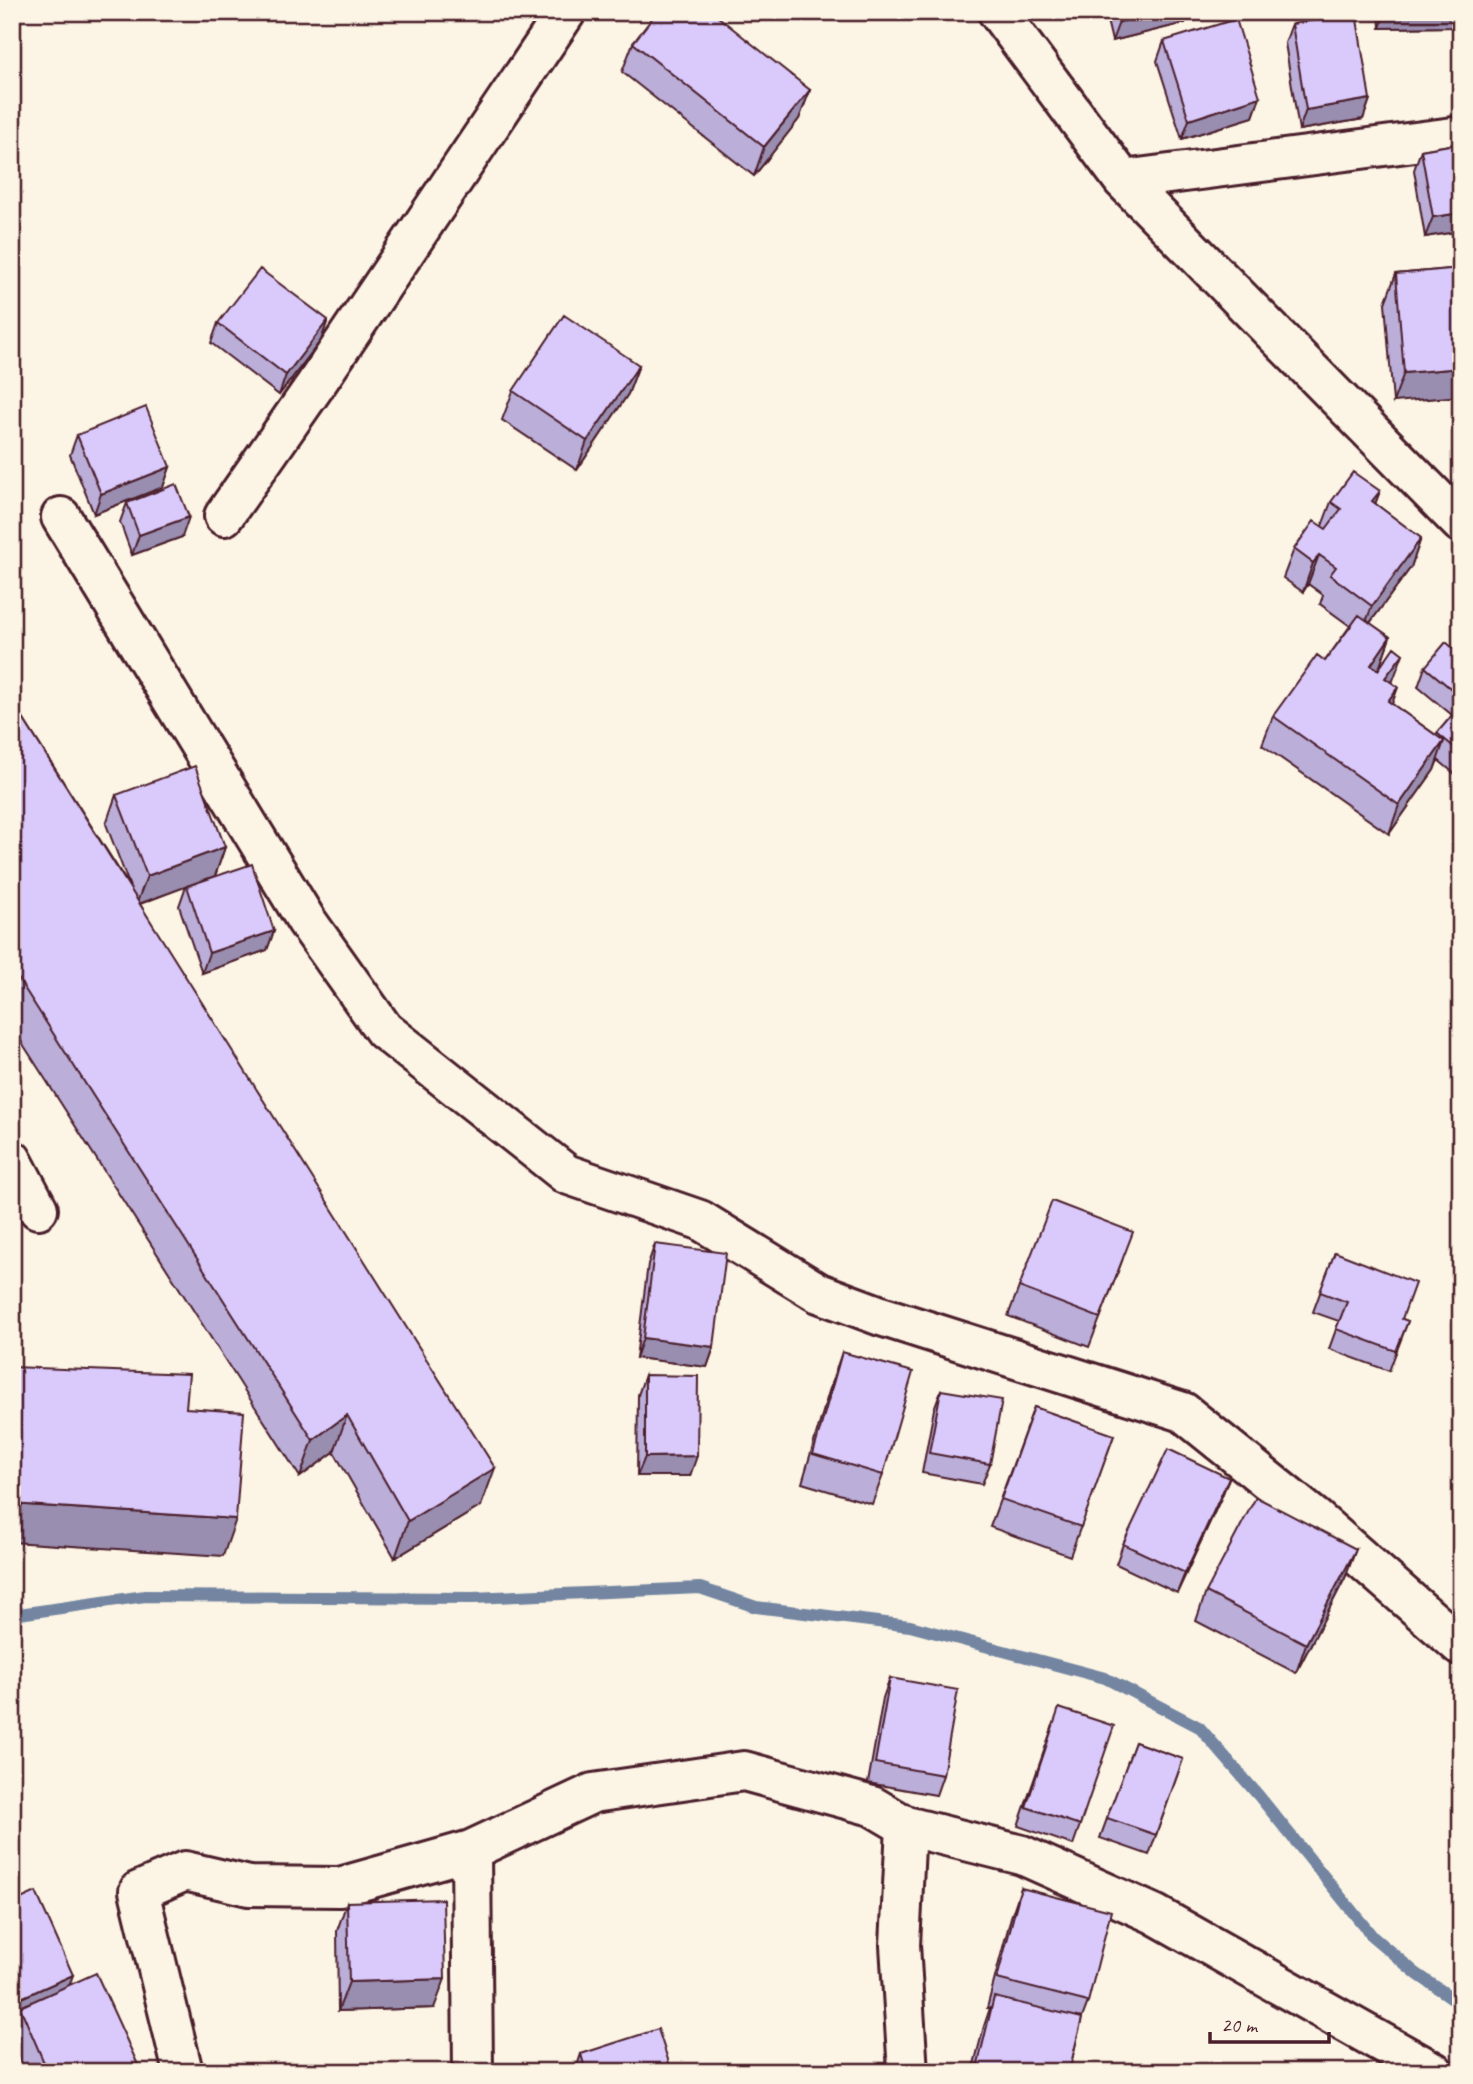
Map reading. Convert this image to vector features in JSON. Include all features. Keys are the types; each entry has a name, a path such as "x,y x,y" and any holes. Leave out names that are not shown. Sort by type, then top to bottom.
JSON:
{"street":[{"path":"224,516 566,12"},
{"path":"998,12 1123,180 1461,523"},
{"path":"1123,180 1461,136"},
{"path":"61,517 306,920 384,1030 566,1174 700,1220 819,1293 881,1316 1183,1412 1316,1519 1461,1646"},
{"path":"12,1160 38,1209"},
{"path":"183,2072 139,1891 185,1871 249,1886 341,1886 471,1850 593,1793 744,1771 872,1806 906,1826 1021,1855 1154,1914 1434,2072"},
{"path":"906,1826 900,1945 908,2072"},
{"path":"471,1850 473,2072"}],"building":[{"path":"657,12 712,12 810,90 764,147 633,43"},
{"path":"1117,12 1156,12 1119,22"},
{"path":"1356,13 1370,99 1306,110 1292,24"},
{"path":"1236,19 1260,97 1189,120 1164,41"},
{"path":"1461,143 1461,213 1433,217 1421,150"},
{"path":"1461,268 1461,368 1404,373 1396,274"},
{"path":"260,269 328,320 286,375 218,323"},
{"path":"564,315 639,365 587,441 513,391"},
{"path":"146,407 170,467 101,494 77,435"},
{"path":"1353,472 1380,491 1372,501 1421,538 1372,606 1330,575 1336,567 1319,555 1313,563 1294,549 1314,521 1326,529 1341,509 1331,502"},
{"path":"176,484 189,517 139,535 127,503"},
{"path":"1359,615 1390,637 1371,665 1378,670 1394,647 1403,654 1385,678 1398,687 1388,701 1444,741 1399,805 1273,716 1317,655 1325,661"},
{"path":"1446,642 1461,655 1461,697 1425,667"},
{"path":"12,701 495,1468 408,1521 347,1415 313,1440 12,969"},
{"path":"1461,705 1461,753 1437,733"},
{"path":"195,766 225,847 147,876 116,795"},
{"path":"252,864 274,931 209,953 187,886"},
{"path":"1052,1201 1133,1232 1100,1318 1019,1287"},
{"path":"655,1244 726,1253 714,1347 643,1338"},
{"path":"1335,1252 1415,1283 1402,1319 1408,1321 1396,1351 1336,1329 1347,1302 1320,1292"},
{"path":"842,1352 913,1372 883,1475 813,1454"},
{"path":"12,1367 189,1374 186,1408 244,1412 236,1519 12,1504"},
{"path":"645,1375 698,1376 697,1456 645,1457"},
{"path":"941,1390 1002,1400 990,1464 929,1453"},
{"path":"1034,1407 1114,1435 1081,1527 1001,1499"},
{"path":"1168,1449 1229,1478 1185,1573 1123,1544"},
{"path":"1256,1497 1356,1549 1306,1644 1206,1592"},
{"path":"890,1678 958,1690 943,1775 875,1763"},
{"path":"1059,1708 1114,1726 1080,1825 1026,1807"},
{"path":"1135,1742 1183,1759 1156,1835 1107,1818"},
{"path":"1021,1888 1111,1911 1088,2002 997,1979"},
{"path":"36,1892 73,1975 12,2002 12,1903"},
{"path":"443,1899 445,1979 349,1982 347,1902"},
{"path":"96,1973 139,2067 127,2072 48,2072 20,2007"},
{"path":"994,1997 1082,2018 1069,2072 976,2072"},
{"path":"658,2029 672,2072 586,2072 581,2054"}],"waterway":[{"path":"12,1615 145,1596 473,1598 700,1588 756,1607 910,1626 1105,1678 1199,1727 1259,1796 1373,1937 1417,1974 1461,2004"}]}
